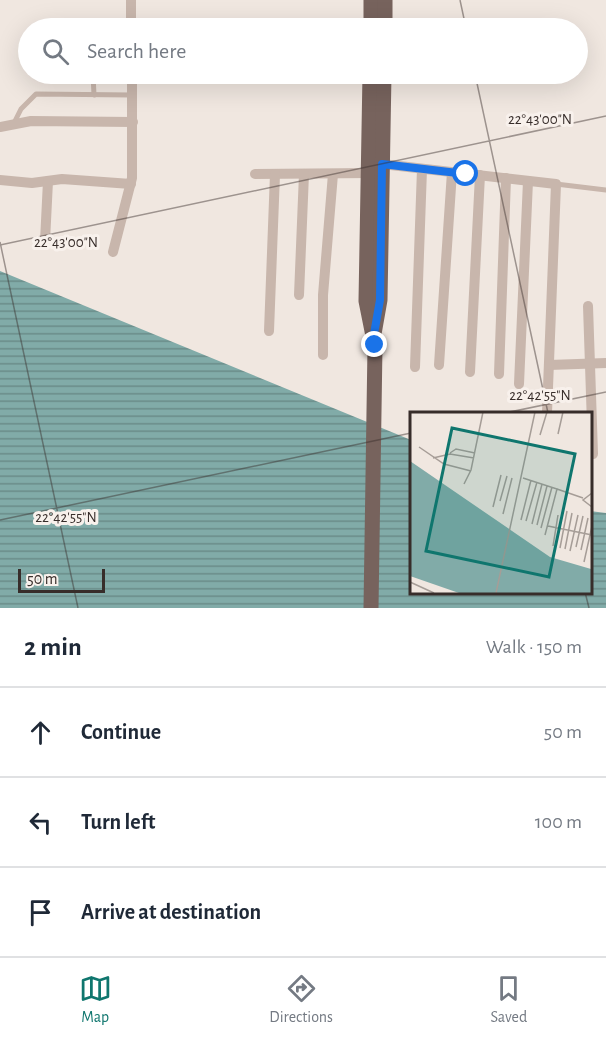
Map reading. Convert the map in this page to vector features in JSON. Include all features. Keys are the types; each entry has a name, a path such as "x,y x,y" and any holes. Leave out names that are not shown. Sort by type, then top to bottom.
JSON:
{"main road":[{"path":"371,0 371,18"},
{"path":"385,18 386,0"},
{"path":"371,84 376,169"},
{"path":"371,608 375,340 366,301 383,84"}],"street":[{"path":"131,0 131,18"},
{"path":"113,252 131,184 132,84"},
{"path":"0,127 14,123 133,122"},
{"path":"255,174 333,174 376,169 422,169 556,184 547,412"},
{"path":"415,367 422,169"},
{"path":"439,365 452,172"},
{"path":"269,331 275,174"},
{"path":"298,295 304,174"},
{"path":"323,355 323,295 333,174"},
{"path":"470,372 480,176"},
{"path":"499,374 506,178"},
{"path":"0,180 32,183 62,180 131,184"},
{"path":"519,384 528,181"},
{"path":"45,241 48,182"},
{"path":"588,306 593,453"},
{"path":"549,365 606,363"}],"lane":[{"path":"94,84 94,94"},
{"path":"14,123 21,109 36,94 132,95"},
{"path":"556,184 606,190"}],"water":[{"path":"0,271 410,440 410,593 591,593 591,511 606,513 606,608 0,608"}],"route":[{"path":"375,345 374,334 380,312 382,164 466,174"}]}
